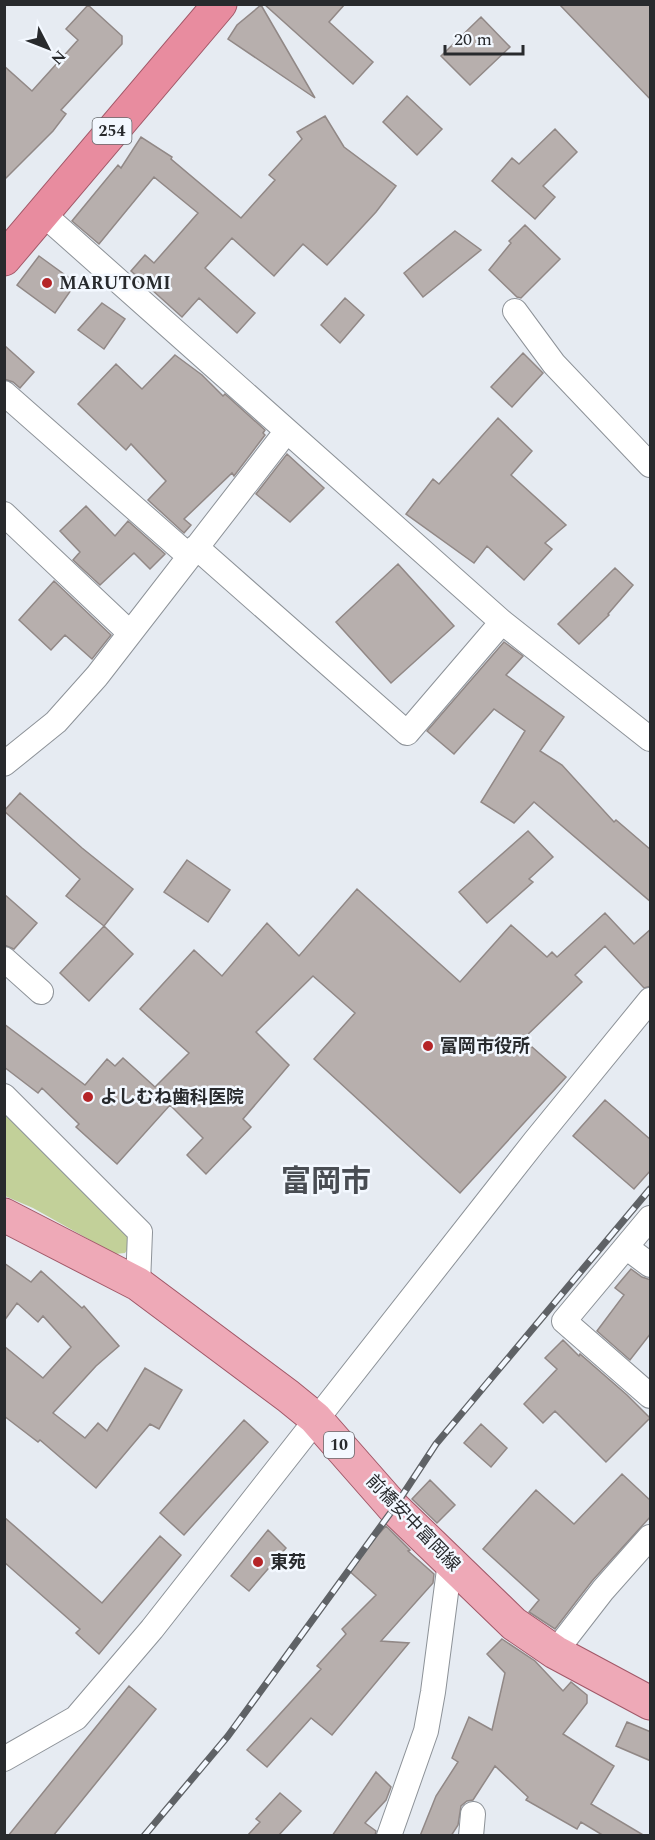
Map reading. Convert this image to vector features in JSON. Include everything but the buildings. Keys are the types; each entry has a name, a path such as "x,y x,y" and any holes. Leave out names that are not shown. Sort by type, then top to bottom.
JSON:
{"highway":[{"name":"254","path":"4,259 220,4"}],"main road":[{"name":"前橋安中富岡線","path":"4,1215 138,1284 315,1418 394,1508 514,1624 555,1652 651,1703"}],"street":[{"path":"42,213 502,622 651,739"},
{"path":"515,311 554,364 607,422 651,465"},
{"path":"4,393 407,733 502,622"},
{"path":"4,764 56,722 97,676 286,432"},
{"path":"4,514 130,633"},
{"path":"4,959 41,992"},
{"path":"4,1759 76,1718 159,1620 295,1447 315,1418 535,1141 651,1000"},
{"path":"4,1096 140,1232 138,1284"},
{"path":"651,1218 564,1321 651,1396"},
{"path":"626,1247 651,1265"},
{"path":"555,1652 603,1590 651,1537"},
{"path":"389,1836 426,1731 450,1562"}],"green space":[{"path":"4,1110 128,1228 132,1243 125,1253 115,1254 33,1208 5,1196"}],"railway":[{"path":"144,1836 228,1736 394,1508 436,1444 650,1189"}],"place":[{"name":"MARUTOMI","path":"47,283"},
{"name":"富岡市役所","path":"428,1046"},
{"name":"よしむね歯科医院","path":"88,1097"},
{"name":"東苑","path":"258,1562"}],"district":[{"name":"富岡市","path":"326,1182"}]}
